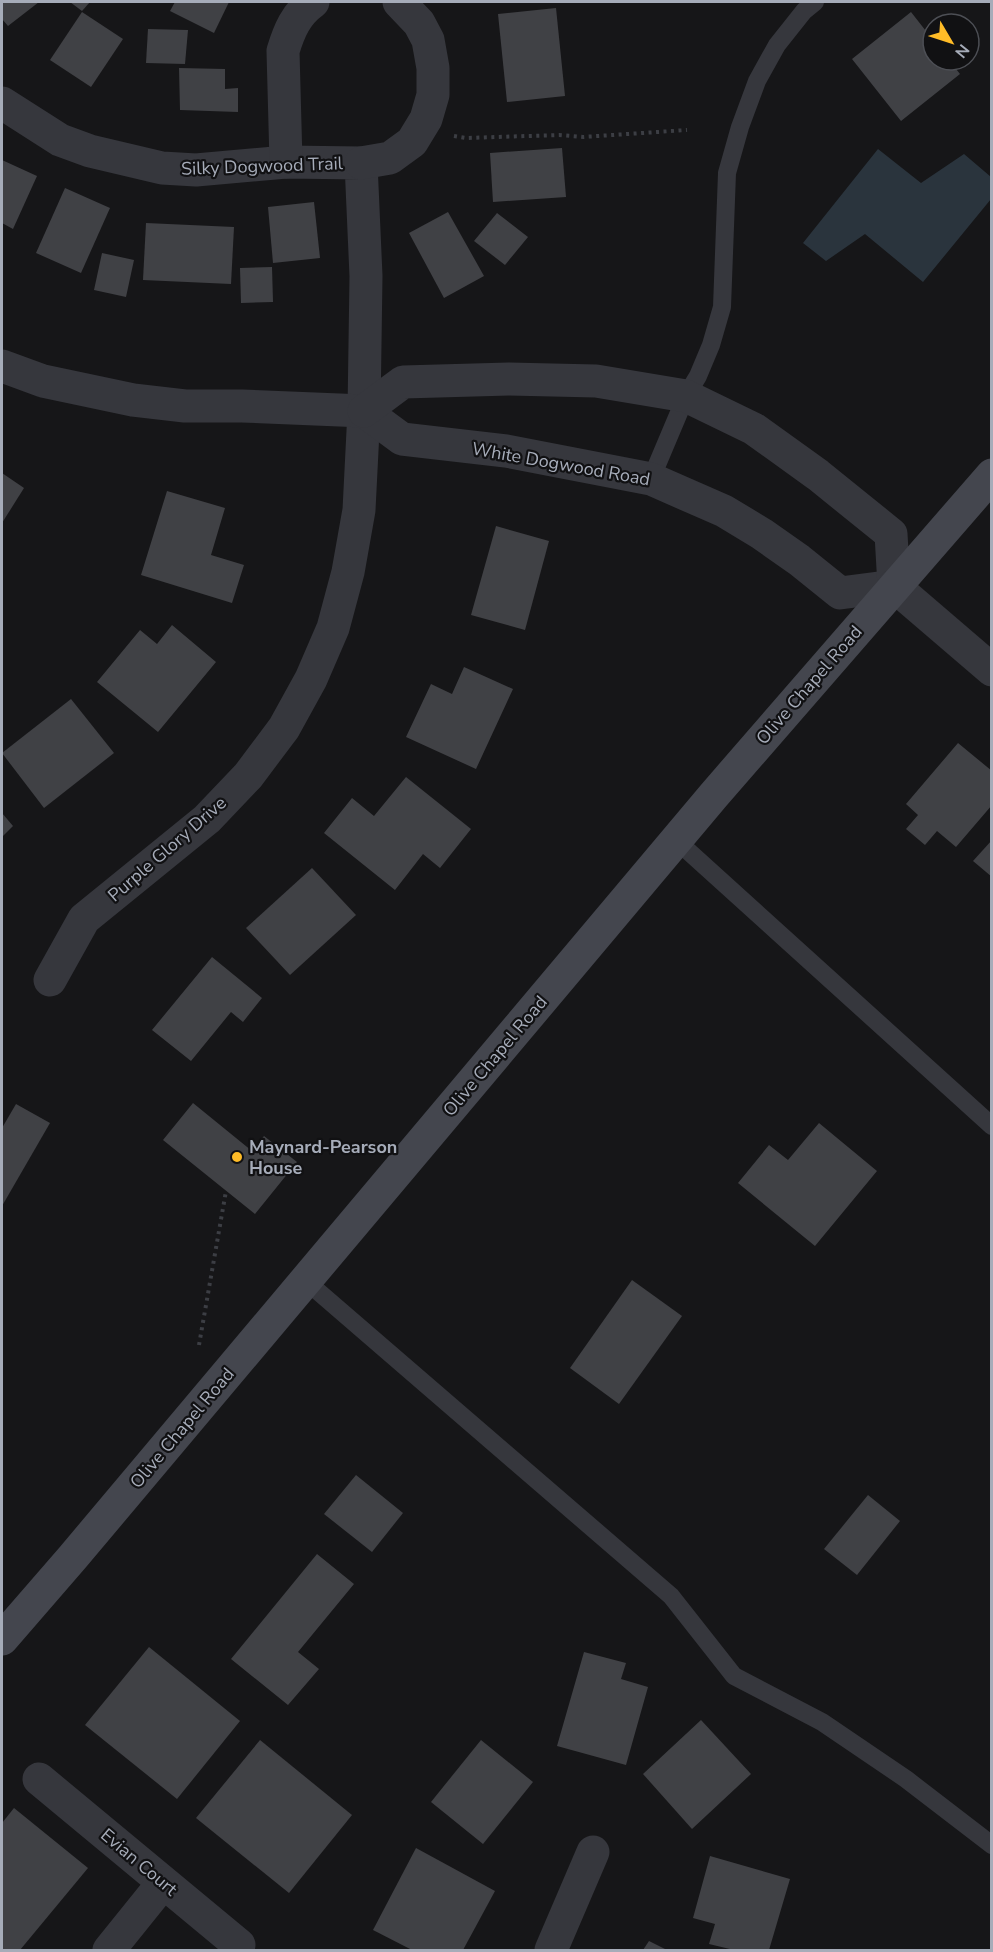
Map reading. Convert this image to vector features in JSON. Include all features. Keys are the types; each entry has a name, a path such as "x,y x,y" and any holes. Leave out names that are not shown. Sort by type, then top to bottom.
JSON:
{"main road":[{"name":"Olive Chapel Road","path":"2,1639 306,1281 675,840 992,475"}],"street":[{"path":"286,162 283,51 288,33 298,16 313,2"},
{"path":"361,163 390,158 412,142 426,119 433,95 433,68 428,40 419,23 399,2"},
{"name":"Silky Dogwood Trail","path":"2,103 60,140 90,151 152,166 196,170 286,162 361,163 366,276 364,411"},
{"path":"2,366 43,381 87,392 185,406 364,411 403,382 509,379 596,381 686,396 754,429 818,475 891,534 894,586 992,670"},
{"name":"White Dogwood Road","path":"364,411 402,439 506,451 651,479 724,511 753,528 800,560 840,592 894,586"},
{"name":"Purple Glory Drive","path":"50,980 84,919 207,819 248,776 284,728 311,679 333,628 348,572 359,510 364,411"},
{"name":"Evian Court","path":"39,1779 239,1945"},
{"path":"551,1950 593,1852"},
{"path":"109,1950 163,1883"}],"lane":[{"path":"651,479 686,396 698,376 711,345 722,307 727,173 740,127 757,81 777,45 804,11 815,2"},
{"path":"675,840 992,1126"},
{"path":"306,1281 671,1596 734,1676 822,1722 906,1779 992,1845"}],"path":[{"path":"454,136 466,138 559,135 583,137 687,130"},
{"path":"199,1345 226,1191"}],"shaded area":[{"path":"878,149 921,183 964,154 991,177 991,199 923,282 865,234 826,261 803,243"}],"building":[{"path":"2,2 39,2 8,26 2,19"},
{"path":"70,2 90,2 82,11"},
{"path":"175,2 229,2 214,33 170,11"},
{"path":"556,8 565,96 507,102 498,14"},
{"path":"82,12 123,39 91,87 50,60"},
{"path":"911,12 921,25 921,72 958,72 960,74 901,121 852,59"},
{"path":"148,29 188,30 185,64 146,63"},
{"path":"179,68 225,69 225,89 238,88 238,112 180,110"},
{"path":"562,148 566,197 493,202 490,153"},
{"path":"2,160 37,176 13,229 2,223"},
{"path":"65,188 110,208 81,273 36,253"},
{"path":"314,202 320,258 273,263 268,207"},
{"path":"448,212 484,276 444,298 409,233"},
{"path":"497,213 528,237 505,265 474,241"},
{"path":"146,223 234,227 231,284 143,280"},
{"path":"102,253 134,260 126,297 94,290"},
{"path":"272,267 273,302 241,303 240,268"},
{"path":"2,473 24,488 2,523"},
{"path":"167,491 225,508 211,555 244,565 232,603 141,575"},
{"path":"496,526 549,541 525,630 471,615"},
{"path":"172,625 216,662 158,732 97,682 140,630 157,644"},
{"path":"464,667 513,689 476,769 406,737 431,684 452,694"},
{"path":"71,699 114,753 44,808 2,753"},
{"path":"958,743 992,771 992,805 956,847 937,831 925,845 906,829 918,815 906,804"},
{"path":"406,777 471,829 440,868 423,854 395,890 324,833 352,798 374,816"},
{"path":"2,813 13,826 2,837"},
{"path":"992,840 992,877 973,861"},
{"path":"312,868 356,915 290,975 246,928"},
{"path":"212,957 262,998 243,1022 231,1012 191,1061 152,1030"},
{"name":"Maynard-Pearson House","path":"193,1103 252,1151 264,1136 297,1162 255,1214 163,1140"},
{"path":"16,1104 50,1123 2,1206 2,1128"},
{"path":"819,1123 877,1171 815,1246 738,1183 769,1145 788,1160"},
{"path":"632,1280 682,1316 619,1404 570,1368"},
{"path":"356,1475 403,1513 372,1552 324,1514"},
{"path":"868,1495 900,1521 857,1575 824,1549"},
{"path":"317,1554 354,1584 298,1652 319,1669 288,1705 231,1659"},
{"path":"149,1647 240,1721 177,1799 85,1725"},
{"path":"584,1652 626,1663 621,1679 648,1687 626,1765 557,1746"},
{"path":"701,1720 751,1774 692,1829 643,1774"},
{"path":"260,1740 352,1815 289,1893 196,1818"},
{"path":"481,1740 533,1782 483,1844 431,1802"},
{"path":"14,1808 88,1868 20,1950 2,1950 2,1823"},
{"path":"416,1848 495,1891 463,1950 412,1950 373,1930"},
{"path":"710,1856 790,1879 769,1950 734,1950 709,1944 715,1924 693,1918"},
{"path":"649,1941 667,1950 643,1950"}],"place":[{"name":"Maynard-Pearson House","path":"237,1157"}]}
